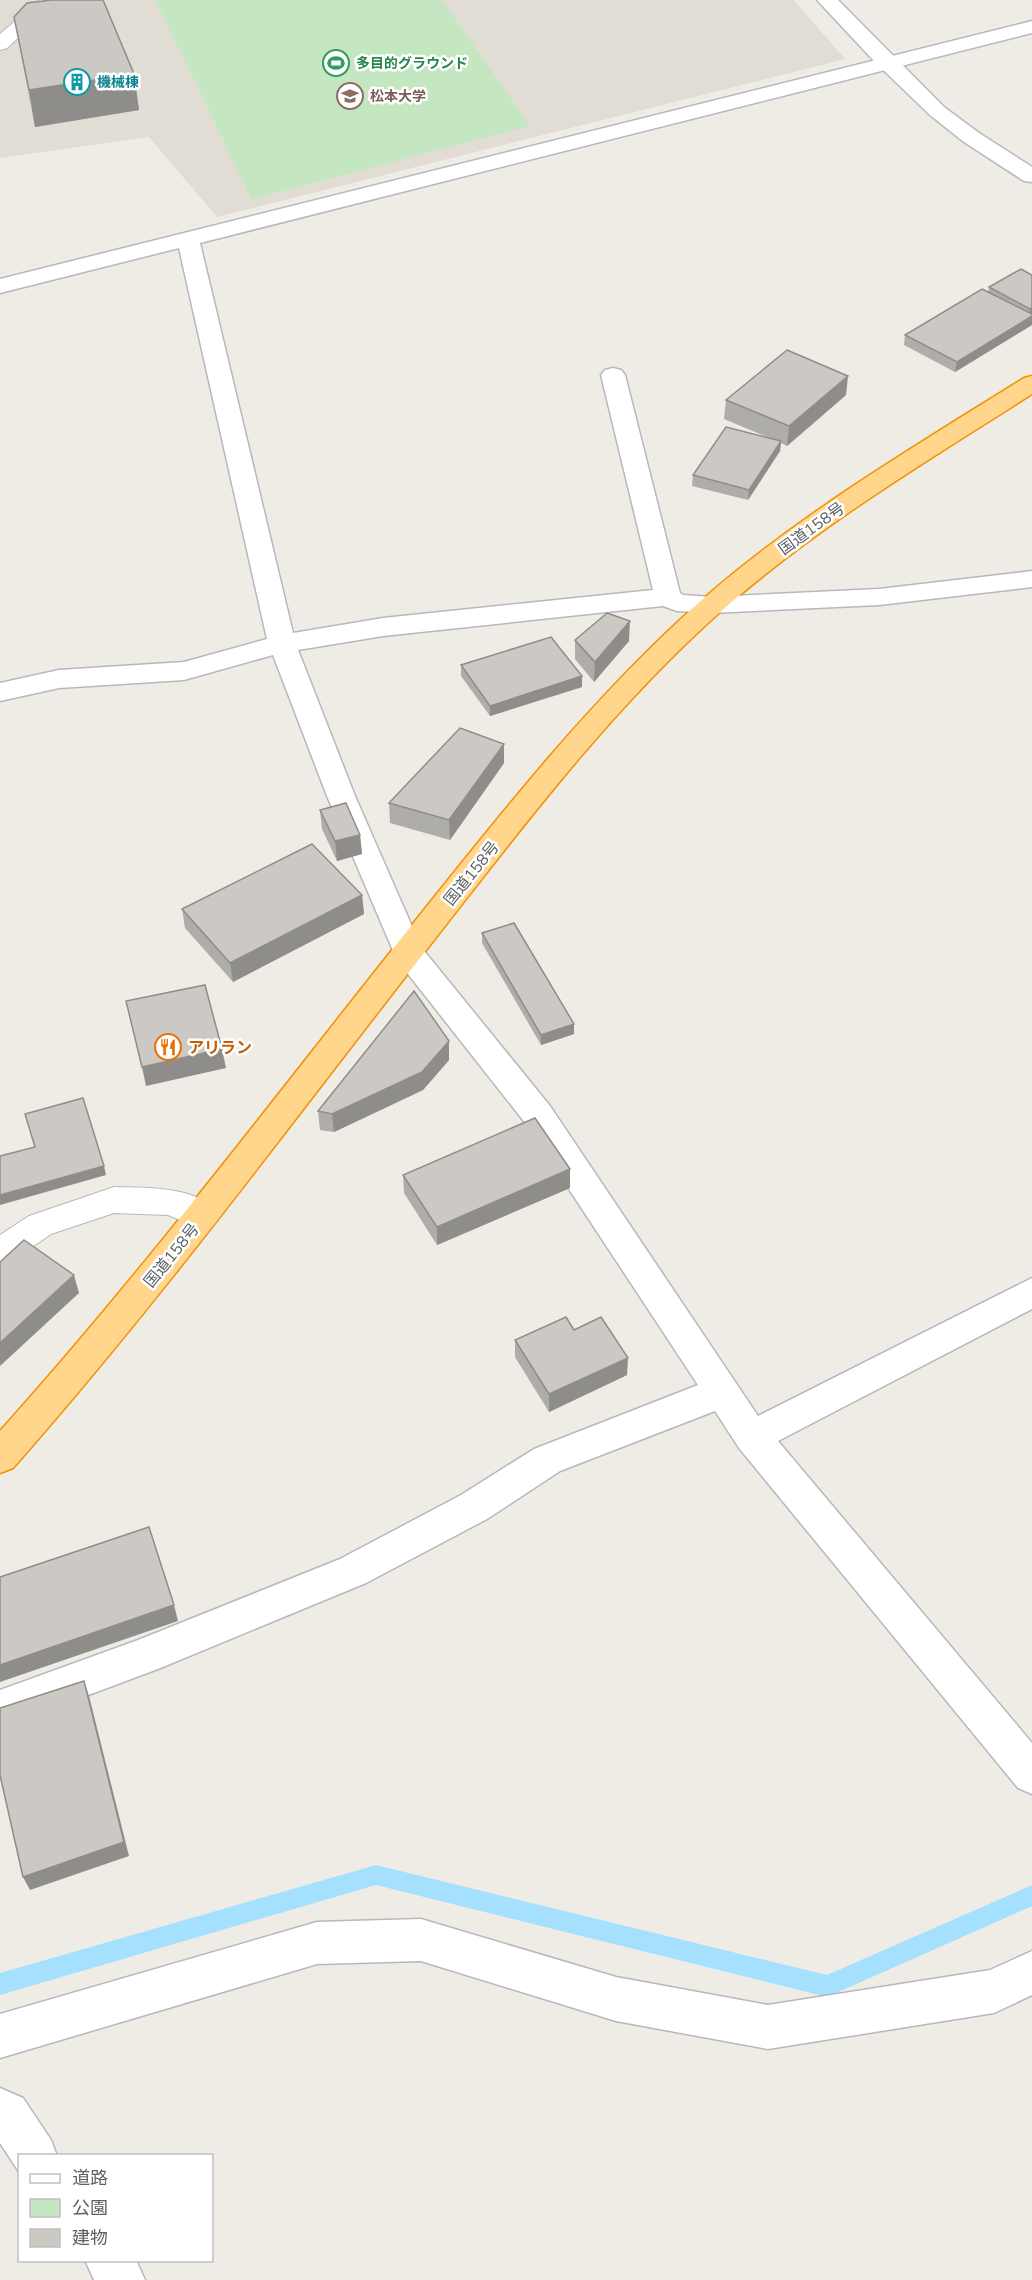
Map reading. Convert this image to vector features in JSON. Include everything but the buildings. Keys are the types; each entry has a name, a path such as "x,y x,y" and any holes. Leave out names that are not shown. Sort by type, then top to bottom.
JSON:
{"highway":[{"name":"国道158号","path":"0,1456 71,1380 560,761 651,664 712,605 779,551 863,491 1032,383"}],"street":[{"path":"827,0 887,63 939,112 989,150 1032,176"},
{"path":"0,286 1032,27"},
{"path":"188,240 282,644 341,796 408,952 538,1115 752,1437 1032,1774"},
{"path":"614,375 668,597"},
{"path":"0,692 59,679 184,671 282,644 383,627 668,597 677,603 712,605 879,597 1032,579"},
{"path":"752,1437 1032,1292"},
{"path":"0,1709 144,1656 353,1571 474,1507 547,1460 722,1392"},
{"path":"0,2036 316,1943 421,1940 616,2000 768,2027 994,1991 1032,1972"},
{"path":"0,2110 7,2114 34,2154"},
{"path":"109,2262 122,2280"}],"lane":[{"path":"0,44 51,0"},
{"path":"0,1252 40,1225 114,1200 171,1202 202,1216"}],"shaded area":[{"name":"松本大学","path":"0,0 794,0 845,59 217,217 149,137 0,158"}],"green space":[{"name":"多目的グラウンド","path":"155,0 442,0 530,126 252,199"}],"waterway":[{"path":"0,1984 376,1875 827,1986 1032,1895"}],"place":[{"name":"多目的グラウンド","path":"336,63"},
{"name":"機械棟","path":"77,82"},
{"name":"松本大学","path":"350,96"},
{"name":"アリラン","path":"168,1047"}]}
